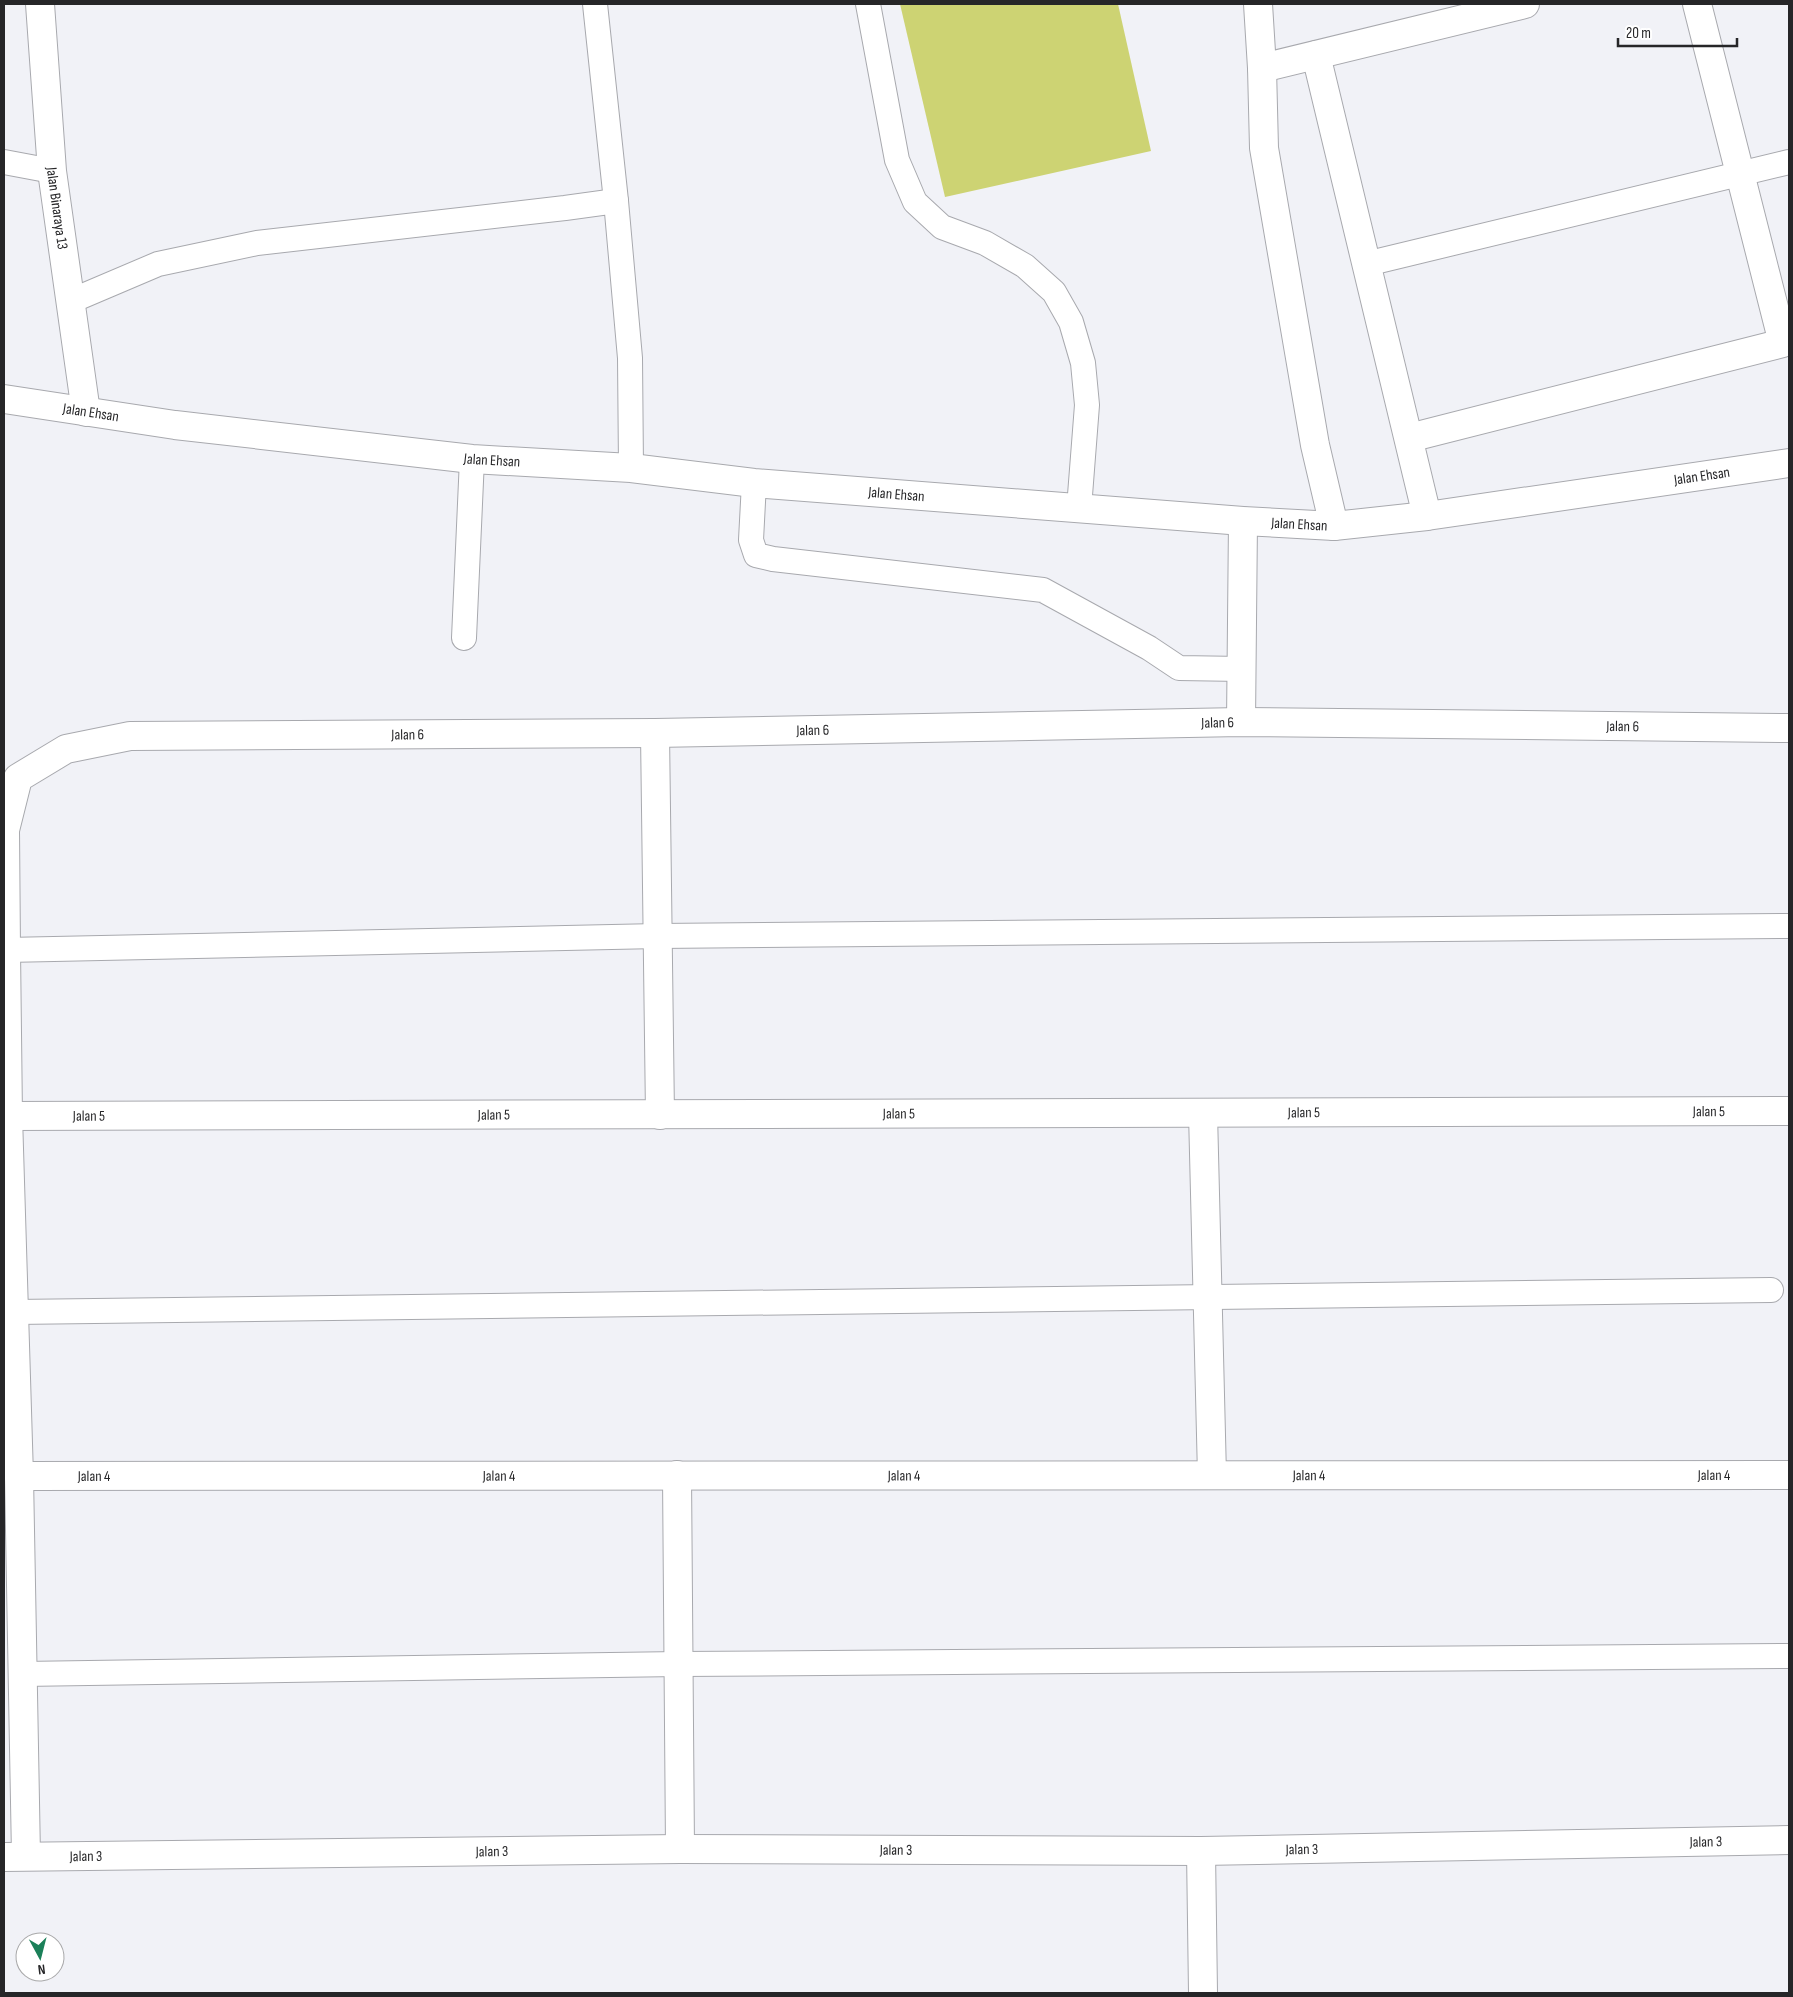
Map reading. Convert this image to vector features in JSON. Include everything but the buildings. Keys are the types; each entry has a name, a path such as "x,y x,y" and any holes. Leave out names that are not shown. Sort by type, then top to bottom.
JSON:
{"street":[{"name":"Jalan Binaraya 13","path":"40,4 52,171 86,412"},
{"path":"1258,4 1264,148 1314,445 1334,526"},
{"path":"1262,68 1525,4"},
{"path":"1409,438 1786,343 1696,4"},
{"path":"1316,55 1427,516"},
{"name":"Jalan Ehsan","path":"4,399 175,425 472,459 631,468 754,483 1243,521 1334,526 1427,516 1789,463"},
{"path":"1241,722 1243,521"},
{"name":"Jalan 6","path":"15,1856 22,1674 19,1476 8,1116 5,830 18,778 66,749 130,736 655,732 1241,722 1789,728"},
{"path":"655,732 660,1115"},
{"name":"Jalan 5","path":"8,1116 1789,1112"},
{"path":"1204,1113 1212,1475"},
{"name":"Jalan 4","path":"19,1476 1789,1475"},
{"path":"677,1476 680,1848"},
{"name":"Jalan 3","path":"15,1856 680,1848 1201,1851 1789,1840"},
{"path":"1201,1851 1203,1993"}],"lane":[{"path":"595,4 616,201 630,358 631,468"},
{"path":"868,4 897,160 915,202 942,227 985,243 1025,266 1054,292 1070,322 1080,355 1087,404 1080,508"},
{"path":"4,162 52,171"},
{"path":"1366,264 1789,162"},
{"path":"71,301 158,264 257,243 616,201"},
{"path":"464,638 472,459"},
{"path":"754,483 751,540 756,556 1043,590 1149,648 1179,668 1242,669"},
{"path":"6,950 658,936 1789,926"},
{"path":"14,1312 1771,1290"},
{"path":"22,1674 679,1664 1789,1656"}],"green space":[{"path":"900,4 1118,4 1151,151 945,197"}]}
